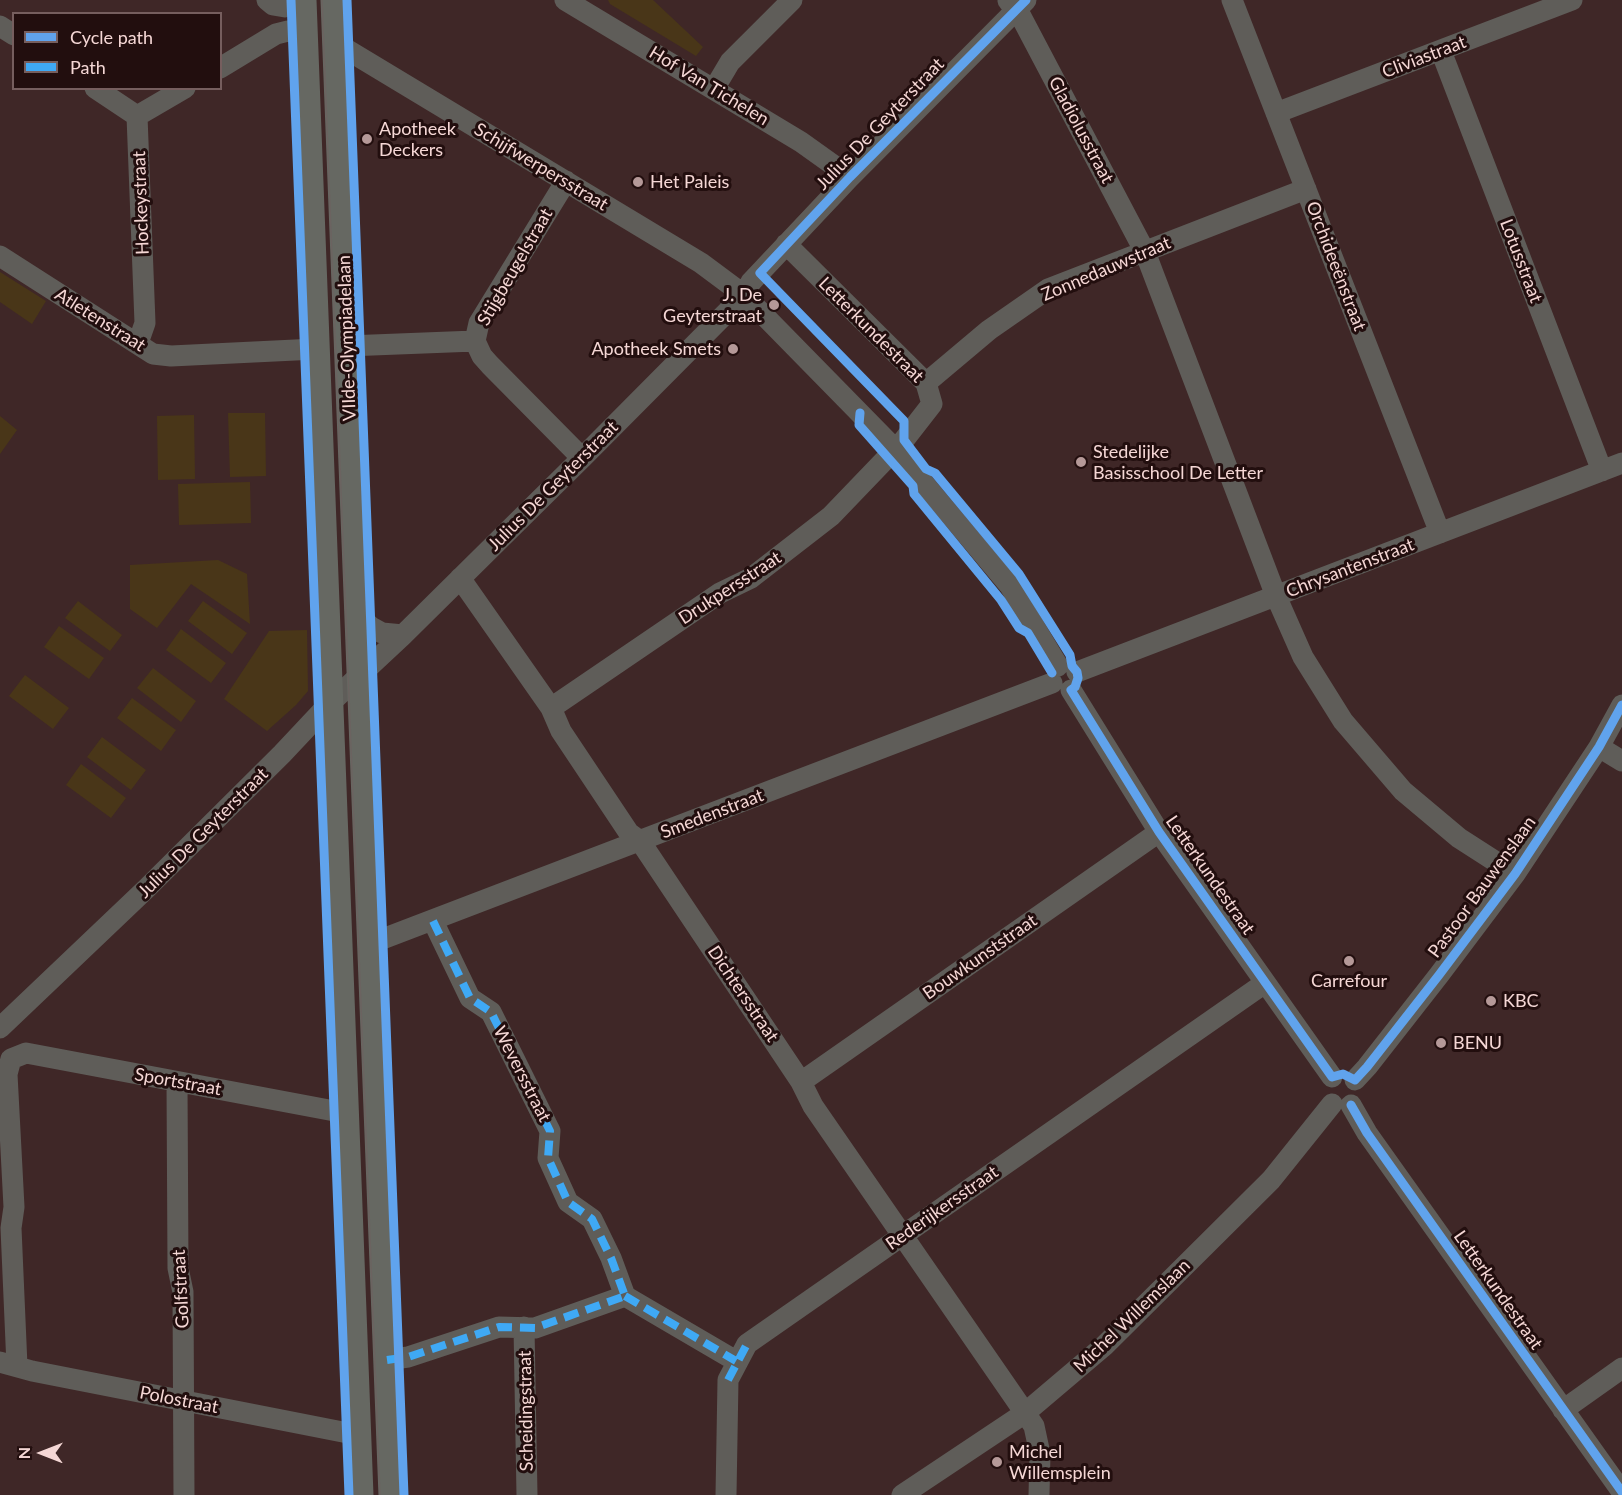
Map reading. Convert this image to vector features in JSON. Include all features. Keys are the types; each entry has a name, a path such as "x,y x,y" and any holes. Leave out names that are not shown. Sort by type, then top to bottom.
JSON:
{"main road":[{"name":"VIIde-Olympiadelaan","path":"334,0 392,1495"},
{"name":"VIIde-Olympiadelaan","path":"303,1 328,705 360,1495"}],"street":[{"path":"714,89 730,62 792,0"},
{"name":"Orchideeënstraat","path":"1232,0 1440,533"},
{"name":"Cliviastraat","path":"1276,113 1572,0"},
{"path":"270,3 285,7 303,1"},
{"name":"Hof Van Tichelen","path":"570,1 801,142 850,177"},
{"path":"270,3 278,24 276,34"},
{"name":"Julius De Geyterstraat","path":"0,1028 147,888 328,705 403,635 744,295 751,282 786,244 1016,3"},
{"name":"Gladiolusstraat","path":"1016,3 1145,252 1276,596 1303,657 1343,721 1403,791 1459,838 1515,874"},
{"path":"222,67 276,34 288,31 304,35"},
{"name":"Schijfwerpersstraat","path":"336,44 701,263 744,295"},
{"name":"Lotusstraat","path":"1441,51 1602,471"},
{"path":"98,90 137,116 182,90"},
{"name":"Hockeystraat","path":"137,116 146,323 138,343"},
{"name":"Stijgbeugelstraat","path":"566,182 479,323 475,341 482,356 490,365 582,458"},
{"name":"Zonnedauwstraat","path":"926,383 988,330 1048,289 1306,189"},
{"name":"Letterkundestraat","path":"786,244 926,383 932,404 895,449"},
{"name":"Atletenstraat","path":"0,256 153,354 171,356 316,349"},
{"name":"Letterkundestraat","path":"744,295 895,449 1011,586 1159,832 1332,1077 1326,1091 1342,1104 1367,1133 1622,1492"},
{"path":"347,346 475,341"},
{"name":"Drukpersstraat","path":"550,708 720,593 751,578 831,516 895,449"},
{"name":"Chrysantenstraat","path":"1064,677 1622,463"},
{"name":"Dichtersstraat","path":"460,578 550,708 561,731 629,833 640,841 801,1082 813,1106 1025,1413"},
{"path":"358,615 382,633 403,635"},
{"name":"Smedenstraat","path":"372,943 1064,677"},
{"name":"Pastoor Bauwenslaan","path":"1355,1080 1515,874 1599,747 1622,705"},
{"path":"1599,747 1622,761"},
{"name":"Bouwkunststraat","path":"801,1082 1159,832"},
{"name":"Weversstraat","path":"433,921 470,998 491,1012 550,1131 548,1158 568,1202 592,1219 611,1258 625,1296"},
{"name":"Rederijkersstraat","path":"726,1495 728,1380 747,1344 1265,982"},
{"name":"Sportstraat","path":"5,1054 26,1053 345,1113"},
{"path":"5,1054 14,1207 11,1227 9,1364"},
{"path":"1332,1077 1343,1074 1355,1080 1359,1089 1359,1095 1342,1104"},
{"name":"Golfstraat","path":"177,1083 178,1268 183,1292 184,1495"},
{"name":"Michel Willemslaan","path":"902,1495 1025,1413 1104,1346 1271,1180 1342,1104"},
{"path":"387,1360 408,1357 499,1327 535,1328 625,1296 736,1361"},
{"name":"Scheidingstraat","path":"524,1327 528,1495"},
{"name":"Polostraat","path":"9,1364 32,1371 358,1435"},
{"path":"1563,1410 1622,1368"},
{"path":"1025,1413 1034,1426 1038,1438 1039,1495"}],"shaded area":[{"path":"608,0 653,0 703,47 696,56 610,4"},
{"path":"0,272 46,301 32,324 0,302"},
{"path":"228,413 265,413 266,476 230,477"},
{"path":"194,415 195,479 158,480 157,416"},
{"path":"0,416 17,430 0,454"},
{"path":"250,482 251,523 179,525 178,484"},
{"path":"218,560 247,574 250,624 191,584 157,628 130,609 130,565"},
{"path":"78,601 122,635 110,651 65,618"},
{"path":"203,601 247,633 232,654 188,621"},
{"path":"59,626 104,658 89,679 44,647"},
{"path":"181,629 226,663 211,683 166,650"},
{"path":"307,630 308,691 267,731 224,699 269,631"},
{"path":"153,668 196,701 181,722 137,688"},
{"path":"25,675 69,708 53,729 9,696"},
{"path":"132,698 176,730 161,751 117,718"},
{"path":"102,737 146,770 131,790 87,757"},
{"path":"81,764 126,798 111,818 66,785"}],"tram line":[{"path":"322,0 380,1495"}],"marked path":[{"path":"433,921 470,998 491,1012 550,1131 548,1158 568,1202 592,1219 611,1258 625,1296"},
{"path":"625,1296 736,1361"},
{"path":"387,1360 408,1357 499,1327 535,1328 625,1296"},
{"path":"728,1380 747,1344"}],"cycle path":[{"path":"291,0 349,1495"},
{"path":"347,0 404,1495"},
{"path":"1026,0 850,177 760,273 904,421 904,440 926,469 935,473 1019,574 1070,655 1078,678 1075,687 1071,690 1159,832 1332,1077 1343,1074 1355,1080 1439,975 1515,874 1599,747 1622,705"},
{"path":"860,413 859,425 913,486 914,494 1001,600 1019,628 1028,633 1052,673"},
{"path":"1351,1105 1367,1133 1622,1492"}],"place":[{"name":"Apotheek Deckers","path":"367,139"},
{"name":"Het Paleis","path":"638,182"},
{"name":"J. De Geyterstraat","path":"774,305"},
{"name":"Apotheek Smets","path":"733,349"},
{"name":"Stedelijke Basisschool De Letter","path":"1081,462"},
{"name":"Carrefour","path":"1349,961"},
{"name":"KBC","path":"1491,1001"},
{"name":"BENU","path":"1441,1043"},
{"name":"Michel Willemsplein","path":"997,1462"}]}
